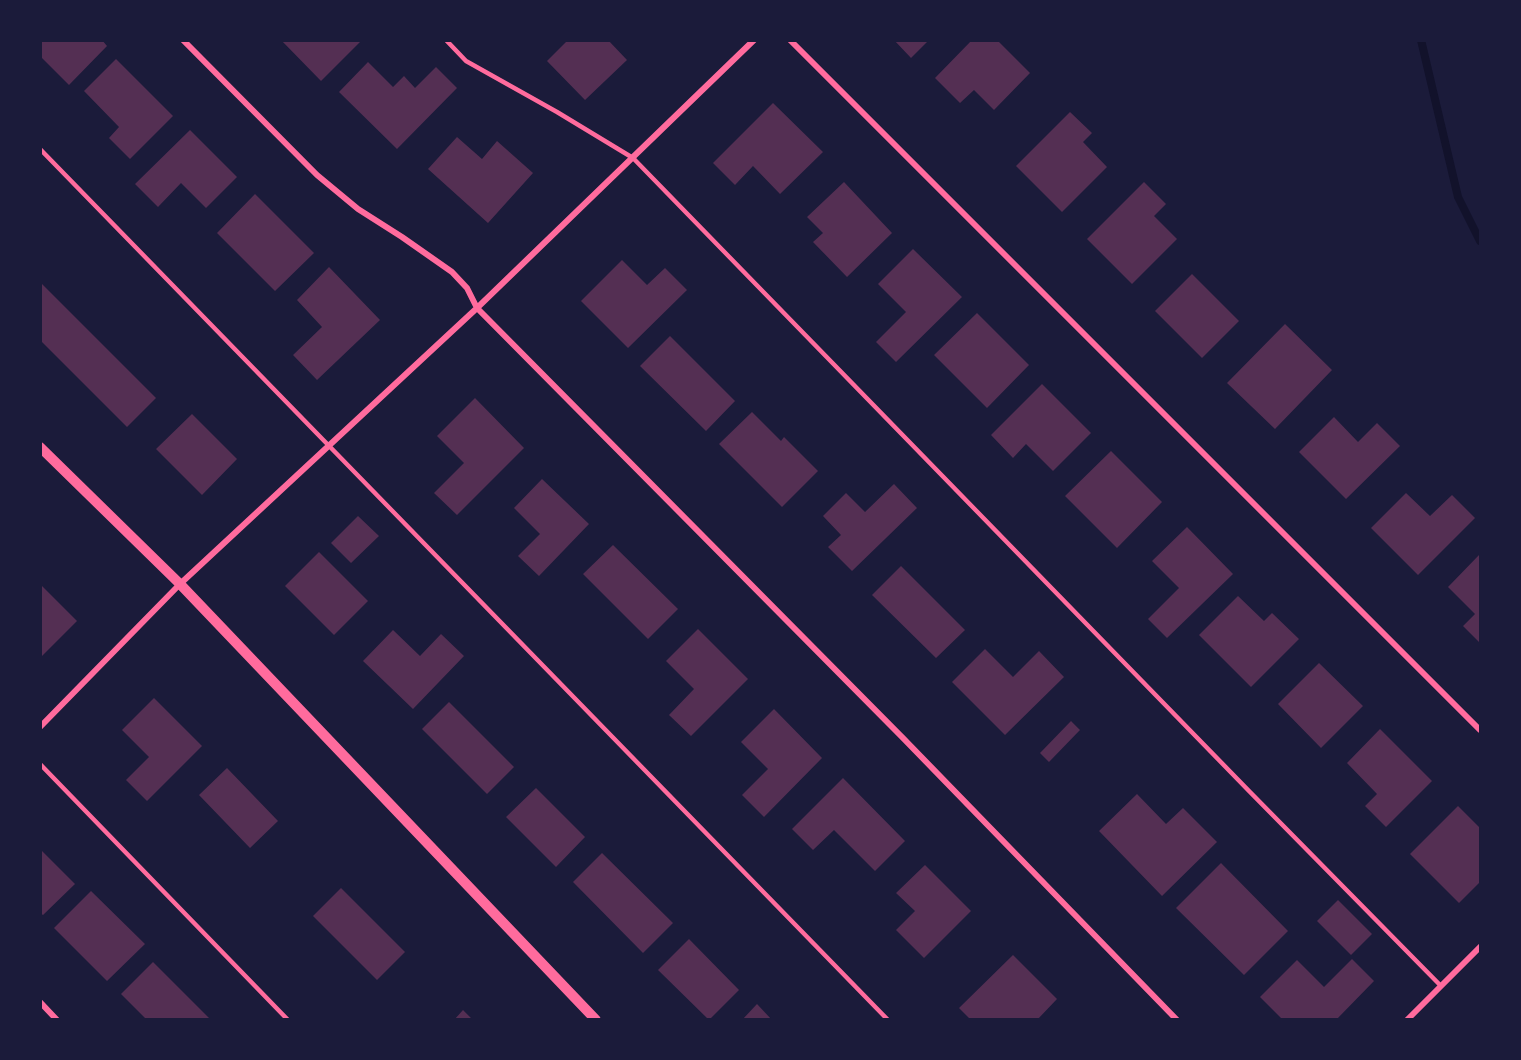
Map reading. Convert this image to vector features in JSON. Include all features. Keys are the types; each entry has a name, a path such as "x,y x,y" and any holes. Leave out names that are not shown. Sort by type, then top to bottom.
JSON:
{"street":[{"path":"183,40 317,176 358,209 452,272 467,288 477,308 893,728 1177,1020"},
{"path":"40,727 180,584 477,308 754,40"},
{"path":"790,40 1480,730"},
{"path":"40,447 180,584 596,1020"},
{"path":"1407,1020 1480,947"},
{"path":"40,1002 57,1020"}],"lane":[{"path":"446,40 466,61 633,158 1441,986"},
{"path":"40,149 888,1020"},
{"path":"40,764 288,1020"}],"building":[{"path":"40,40 102,40 107,46 69,85 40,56"},
{"path":"281,40 362,40 321,81"},
{"path":"568,40 608,40 627,60 585,100 547,61"},
{"path":"894,40 929,40 911,58"},
{"path":"972,40 997,40 1030,73 994,110 974,90 960,103 935,78"},
{"path":"116,59 173,116 130,159 109,138 119,127 84,91"},
{"path":"368,62 393,87 404,76 415,88 436,67 457,88 397,149 339,92"},
{"path":"773,103 823,152 780,194 753,166 735,185 713,163"},
{"path":"1070,112 1092,133 1083,142 1107,167 1062,212 1016,166"},
{"path":"190,130 237,177 206,208 181,183 158,207 135,184"},
{"path":"457,137 482,159 497,141 533,173 488,223 428,169"},
{"path":"844,182 892,233 847,277 813,242 823,233 807,217"},
{"path":"1144,182 1166,204 1154,216 1177,239 1132,284 1087,239"},
{"path":"255,194 314,253 275,291 217,233"},
{"path":"913,249 962,297 896,362 876,342 906,312 878,284"},
{"path":"622,260 647,285 665,268 687,290 628,348 581,301"},
{"path":"329,267 380,320 317,380 293,355 322,327 297,300"},
{"path":"1192,274 1239,321 1202,358 1155,311"},
{"path":"40,282 156,398 127,427 40,340"},
{"path":"977,313 1029,365 987,408 934,355"},
{"path":"1285,324 1332,370 1275,429 1227,383"},
{"path":"670,336 735,401 706,431 640,366"},
{"path":"1042,384 1091,433 1053,471 1026,444 1013,458 991,435"},
{"path":"475,398 524,448 457,515 434,493 464,463 437,436"},
{"path":"752,412 781,441 784,437 818,471 782,507 719,444"},
{"path":"192,414 237,459 202,495 156,449"},
{"path":"1334,417 1358,442 1377,423 1400,446 1346,499 1299,452"},
{"path":"1111,451 1162,502 1117,548 1065,496"},
{"path":"542,479 589,524 539,576 518,556 540,534 514,508"},
{"path":"894,484 917,508 852,571 828,547 841,535 823,516 846,493 865,512"},
{"path":"1406,493 1430,516 1452,495 1475,518 1418,575 1371,528"},
{"path":"358,516 379,536 351,563 331,543"},
{"path":"1187,527 1233,574 1167,638 1148,619 1179,588 1152,561"},
{"path":"613,545 678,609 648,639 583,574"},
{"path":"319,552 368,601 334,635 285,586"},
{"path":"1480,554 1480,643 1463,626 1475,614 1448,587"},
{"path":"901,566 965,630 936,658 872,595"},
{"path":"40,584 77,621 40,658"},
{"path":"1238,596 1264,621 1272,613 1299,639 1251,687 1199,635"},
{"path":"698,629 748,679 691,736 669,715 694,689 666,661"},
{"path":"393,630 420,656 441,634 464,656 413,709 363,661"},
{"path":"985,649 1013,677 1039,651 1064,677 1005,735 952,682"},
{"path":"1319,663 1363,706 1321,748 1278,704"},
{"path":"154,698 202,746 147,801 126,780 149,757 122,730"},
{"path":"449,702 514,767 487,794 422,729"},
{"path":"774,709 822,758 764,817 742,795 768,769 741,742"},
{"path":"1071,721 1080,730 1049,762 1040,753"},
{"path":"1380,729 1432,781 1386,827 1365,806 1377,794 1347,763"},
{"path":"227,768 278,821 250,848 199,795"},
{"path":"843,778 905,841 875,871 834,830 813,850 792,829"},
{"path":"536,788 585,837 556,867 506,817"},
{"path":"1137,794 1166,824 1183,808 1217,842 1162,896 1099,831"},
{"path":"1458,806 1480,828 1480,882 1459,903 1410,854"},
{"path":"40,849 75,884 43,915 40,913"},
{"path":"602,853 673,923 643,953 573,882"},
{"path":"1221,863 1288,931 1244,975 1176,908"},
{"path":"925,865 971,911 924,958 896,930 915,911 896,893"},
{"path":"341,888 405,952 377,980 313,916"},
{"path":"91,891 145,944 107,981 54,928"},
{"path":"1338,900 1372,934 1351,955 1317,921"},
{"path":"689,939 739,990 709,1020 658,970"},
{"path":"1013,955 1057,999 1037,1020 971,1020 959,1008"},
{"path":"1352,959 1374,981 1336,1020 1283,1020 1260,997 1297,960 1324,987"},
{"path":"153,962 211,1020 147,1020 121,994"},
{"path":"757,1004 772,1020 742,1020"},
{"path":"463,1010 473,1020 454,1020"}],"waterway":[{"path":"1421,40 1458,197 1480,241"}]}
